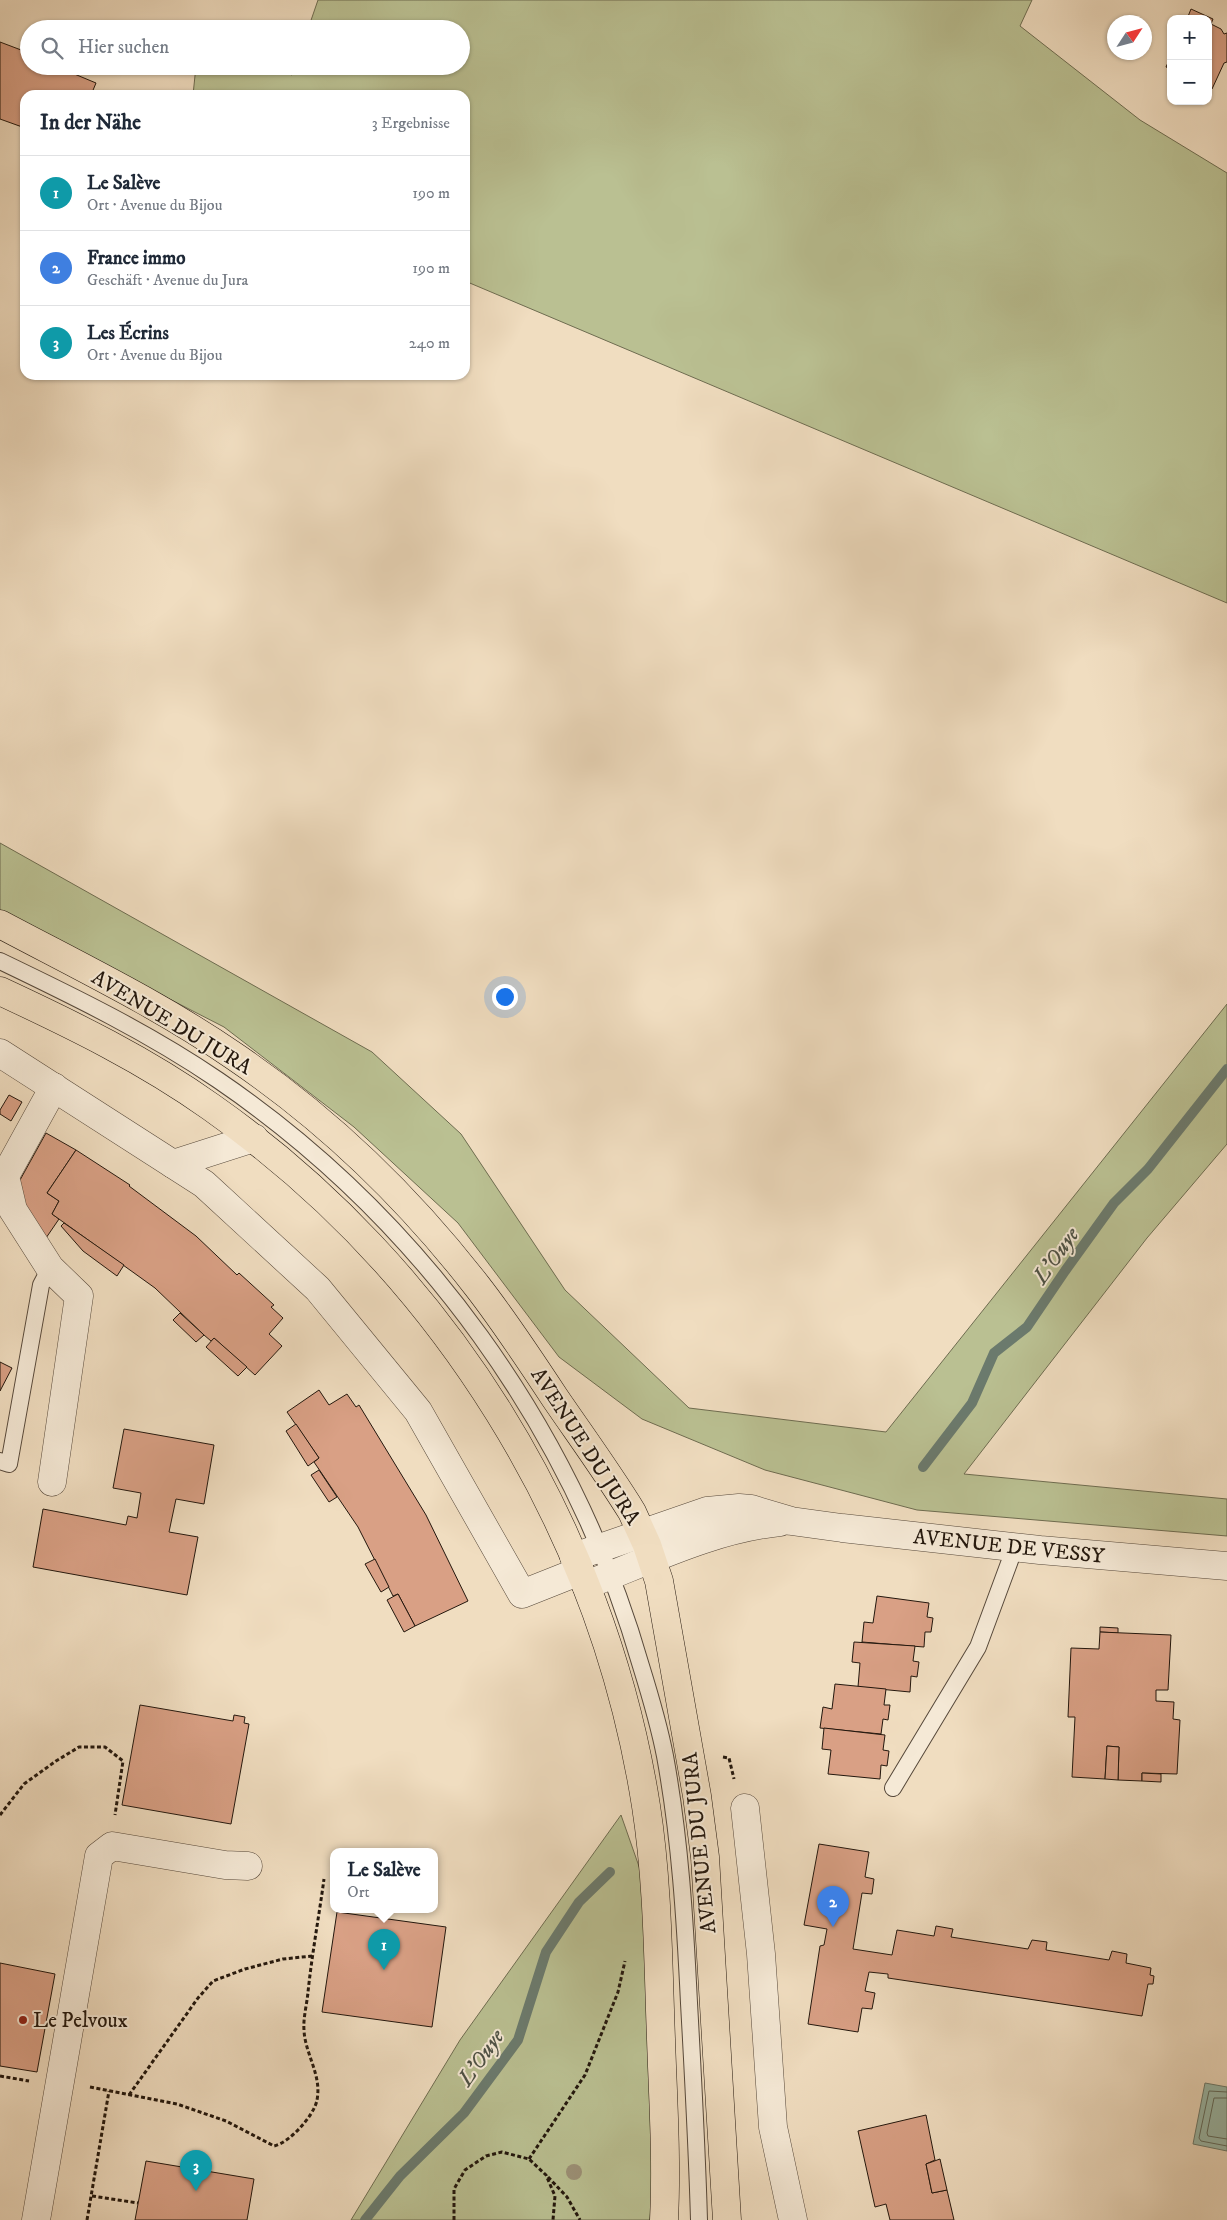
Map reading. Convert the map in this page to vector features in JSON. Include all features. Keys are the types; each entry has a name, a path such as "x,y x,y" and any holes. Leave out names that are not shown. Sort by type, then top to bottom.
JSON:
{"main road":[{"name":"AVENUE DU JURA","path":"0,924 151,1004 208,1038 296,1102 372,1169 418,1215 460,1265 501,1319 621,1494 642,1533 653,1559 675,1663 697,1796 705,1857 727,2220"},
{"path":"0,991 138,1060 211,1106 254,1138 331,1205 374,1247 414,1293 454,1344 515,1439 580,1571 608,1644 625,1705 646,1806 654,1869 666,2168 664,2220"}],"street":[{"path":"0,1053 204,1184 318,1289 412,1404 522,1594 580,1571"},
{"path":"52,1482 79,1296 50,1268 12,1210 5,1176 54,1087"},
{"path":"173,1164 254,1138"},
{"name":"AVENUE DE VESSY","path":"580,1571 600,1548 707,1511 726,1508 751,1509 791,1521 842,1528 1016,1548 1227,1566"},
{"name":"AVENUE DE VESSY","path":"580,1571 612,1575 730,1531 761,1524 791,1521"},
{"path":"744,1808 761,1954 773,2127 793,2220"},
{"path":"36,2220 99,1856 112,1846 225,1865 248,1866"}],"lane":[{"path":"0,961 136,1028 219,1080 292,1135 368,1204 430,1271 496,1358 551,1445 576,1494 612,1575 633,1635 664,1751 674,1805 685,1920 699,2220"},
{"path":"0,1461 10,1464 41,1285 50,1268"},
{"path":"893,1788 978,1647 1016,1548"}],"path":[{"path":"0,1815 24,1784 56,1761 79,1747 105,1746 123,1761 112,1846"},
{"path":"0,2076 33,2082 60,2083 109,2090 177,2104 226,2121 274,2146 283,2144 309,2117 317,2101 316,2070 308,2050 304,2030 312,1956 324,1878"},
{"path":"129,2095 198,1998 213,1981 282,1959 312,1956"},
{"path":"529,2159 585,2074 618,1992 625,1958"},
{"path":"87,2220 109,2090"},
{"path":"454,2220 454,2189 465,2170 486,2156 502,2152 529,2159 567,2197 580,2220"},
{"path":"546,2175 555,2196 553,2220"},
{"path":"92,2196 138,2203"}],"green space":[{"path":"318,0 1032,0 1020,26 1140,120 1227,173 1227,603 470,283 470,90 194,90 195,75 470,75 470,20 311,20"},
{"path":"0,843 372,1052 461,1134 565,1290 689,1408 886,1432 1227,1004 1227,1144 1147,1238 964,1474 1227,1499 1227,1536 917,1510 765,1470 642,1419 559,1357 458,1223 354,1127 224,1027 0,912"},
{"path":"621,1815 642,1875 655,2150 650,2220 351,2220 460,2040"}],"water":[{"path":"1205,2083 1227,2087 1227,2151 1193,2144"}],"building":[{"path":"1191,9 1204,15 1189,15"},
{"path":"1212,24 1221,29 1224,34 1227,33 1227,62 1224,63 1212,89"},
{"path":"0,42 20,50 20,75 77,75 96,83 93,90 20,90 20,126 0,119"},
{"path":"9,1095 22,1102 11,1121 0,1114 0,1110"},
{"path":"46,1133 76,1150 47,1193 59,1201 52,1214 59,1219 46,1238 21,1205 19,1192 20,1180"},
{"path":"76,1150 130,1185 196,1236 237,1275 239,1273 274,1305 271,1307 283,1318 269,1334 282,1346 255,1375 214,1338 211,1341 204,1335 155,1288 52,1214 59,1201 47,1193"},
{"path":"64,1223 124,1265 117,1276 83,1251 61,1226"},
{"path":"180,1313 204,1335 196,1342 173,1320"},
{"path":"214,1338 247,1367 238,1376 206,1347"},
{"path":"0,1362 12,1368 0,1391"},
{"path":"319,1390 329,1405 347,1394 356,1407 359,1405 426,1515 468,1601 415,1626 398,1594 393,1596 358,1527 314,1462 319,1458 287,1412"},
{"path":"296,1424 319,1458 308,1466 286,1431"},
{"path":"124,1429 214,1445 204,1504 176,1499 169,1532 198,1537 187,1595 33,1567 43,1509 126,1525 128,1516 137,1518 141,1493 113,1488"},
{"path":"319,1470 337,1497 329,1502 311,1475"},
{"path":"375,1559 389,1587 381,1592 365,1564"},
{"path":"398,1594 415,1626 404,1632 387,1600"},
{"path":"877,1596 929,1603 927,1617 933,1618 931,1632 925,1632 924,1647 862,1642 864,1622 873,1623"},
{"path":"1100,1627 1118,1628 1118,1633 1100,1632"},
{"path":"1100,1632 1171,1635 1168,1690 1156,1690 1156,1701 1174,1702 1173,1719 1180,1720 1177,1774 1142,1773 1142,1781 1118,1780 1119,1747 1107,1746 1105,1779 1072,1777 1075,1717 1068,1717 1071,1648 1099,1649"},
{"path":"854,1642 915,1646 913,1661 919,1662 917,1677 911,1676 910,1692 858,1687 860,1663 852,1662"},
{"path":"835,1684 886,1689 884,1705 890,1705 888,1720 883,1719 881,1734 820,1728 823,1707 832,1709"},
{"path":"140,1705 233,1721 234,1715 245,1717 244,1723 249,1724 231,1824 122,1805"},
{"path":"824,1728 885,1735 883,1750 889,1751 887,1766 881,1765 880,1779 828,1774 831,1750 822,1749"},
{"path":"1107,1746 1119,1747 1118,1780 1105,1779"},
{"path":"1142,1773 1161,1774 1161,1782 1142,1781"},
{"path":"819,1844 869,1852 865,1877 874,1879 872,1894 862,1893 853,1949 892,1955 897,1930 934,1936 936,1926 953,1929 951,1937 1028,1949 1032,1940 1047,1942 1046,1950 1109,1960 1112,1951 1127,1954 1126,1963 1151,1968 1150,1975 1154,1976 1153,1984 1148,1984 1142,2016 888,1978 888,1974 869,1972 865,1991 875,1993 872,2009 862,2008 858,2032 808,2024 820,1946 824,1945 827,1929 804,1925"},
{"path":"337,1913 446,1927 432,2027 322,2012"},
{"name":"Le Pelvoux","path":"0,1963 55,1974 37,2072 0,2066"},
{"path":"926,2115 935,2160 926,2164 932,2193 947,2190 954,2220 890,2220 886,2204 875,2207 858,2131"},
{"path":"940,2159 947,2190 932,2193 926,2164"},
{"path":"146,2161 254,2179 247,2220 135,2220"}],"waterway":[{"name":"L'Ouye","path":"923,1467 972,1403 994,1353 1027,1327 1114,1203 1148,1169 1227,1069"},
{"name":"L'Ouye","path":"365,2220 400,2176 464,2113 518,2040 546,1952 579,1902 610,1872"}],"place":[{"name":"France immo","path":"833,1927"},
{"name":"Le Salève","path":"384,1970"},
{"name":"Le Pelvoux","path":"23,2020"},
{"name":"Les Écrins","path":"196,2191"}]}
